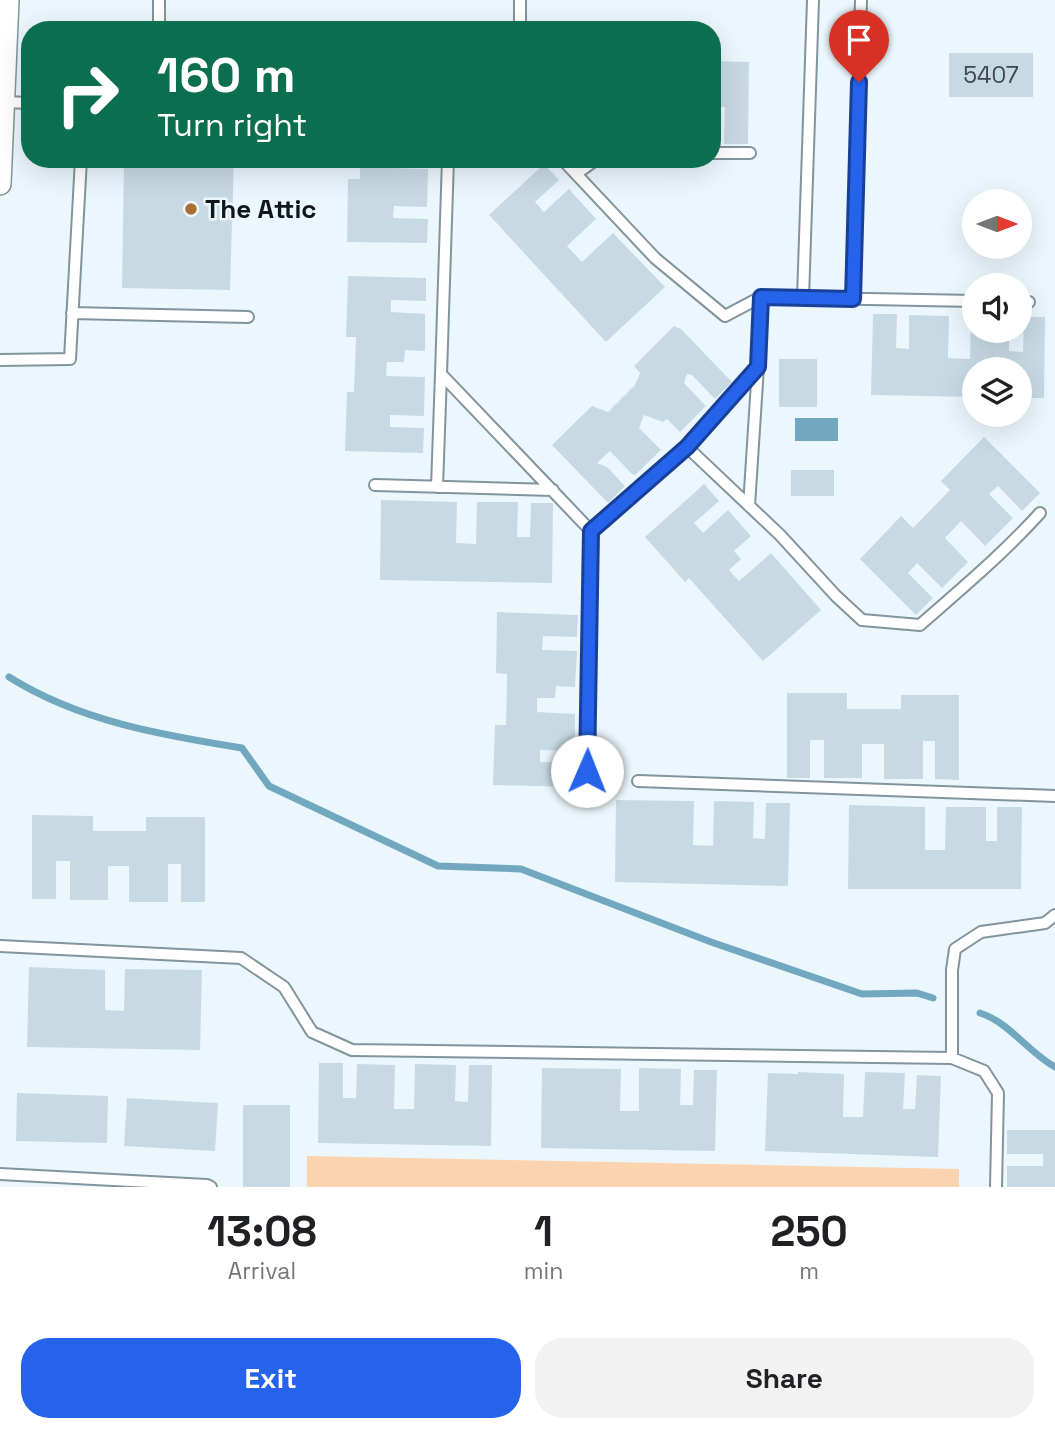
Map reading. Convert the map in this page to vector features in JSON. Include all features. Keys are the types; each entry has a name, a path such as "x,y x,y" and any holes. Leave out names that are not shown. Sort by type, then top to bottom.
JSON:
{"street":[{"path":"0,184 8,0"}],"lane":[{"path":"159,0 159,21"},
{"path":"520,0 520,21"},
{"path":"803,298 813,0"},
{"path":"853,299 860,0"},
{"path":"3,102 21,103"},
{"path":"721,153 750,153"},
{"path":"0,360 70,359 80,168"},
{"path":"437,487 449,168"},
{"path":"570,168 655,258 725,316 761,297 962,302"},
{"path":"576,174 584,168"},
{"path":"750,506 761,297"},
{"path":"72,313 248,317"},
{"path":"591,531 687,447 758,367"},
{"path":"441,374 591,531 587,771"},
{"path":"687,447 780,535 862,620 920,625 1017,538 1040,513"},
{"path":"375,485 553,490"},
{"path":"638,780 1055,796"},
{"path":"952,1058 951,970 955,949 981,932 1045,923 1055,915"},
{"path":"0,946 241,958 284,987 312,1032 352,1050 952,1058 985,1071 998,1093 996,1187"},
{"path":"0,1174 211,1187"}],"shaded area":[{"path":"307,1156 959,1169 959,1187 307,1187"}],"water":[{"path":"795,418 838,418 838,441 795,441"}],"building":[{"path":"949,53 1033,53 1033,97 949,97"},
{"path":"721,61 749,62 748,144 724,144 725,107 721,107"},
{"path":"124,168 234,168 230,290 122,288"},
{"path":"360,168 428,169 427,207 394,206 393,218 428,219 427,243 347,242 348,179 360,179"},
{"path":"540,168 548,168 559,180 535,202 544,212 569,189 596,219 567,246 582,262 613,233 665,287 606,342 489,215"},
{"path":"348,276 426,278 426,301 391,300 391,312 425,314 425,351 405,350 404,362 387,362 386,376 425,377 424,416 390,415 390,427 424,428 423,453 345,451 347,392 354,392 356,337 346,337"},
{"path":"873,314 897,314 896,348 909,349 909,315 949,316 948,358 962,359 962,397 871,395"},
{"path":"1032,317 1045,317 1044,398 1032,398 1032,357 970,357 970,343 1009,343 1009,351 1023,352 1023,343 1032,343"},
{"path":"674,326 681,329 732,382 715,399 692,375 687,374 684,383 706,406 680,432 667,419 663,422 644,415 639,428 661,450 635,475 610,451 597,463 607,467 625,486 608,503 552,445 592,406 608,412 635,385 640,373 634,366"},
{"path":"779,359 817,359 817,407 779,407"},
{"path":"984,437 1040,493 1022,511 998,486 989,494 1013,518 985,546 961,521 945,538 968,562 942,588 917,563 908,573 933,598 916,615 860,559 901,516 913,528 950,490 941,481"},
{"path":"791,470 834,470 834,496 791,496"},
{"path":"704,484 719,501 694,523 703,533 728,510 751,536 734,551 741,559 729,570 739,581 771,553 821,610 763,661 689,578 685,582 645,537"},
{"path":"381,500 457,502 456,543 476,544 477,502 518,502 517,537 530,537 531,503 553,503 552,583 380,580"},
{"path":"497,612 578,615 577,637 543,636 542,650 577,651 575,687 556,686 555,698 537,698 537,712 575,714 575,751 540,750 540,762 575,763 574,787 493,785 495,725 506,725 507,674 496,673"},
{"path":"787,693 847,693 847,709 901,709 901,695 959,695 959,780 935,779 935,741 923,741 923,779 884,779 884,744 862,744 862,778 824,778 824,740 810,740 810,778 787,778"},
{"path":"616,800 694,801 693,845 713,846 714,801 754,802 753,838 765,839 766,803 790,803 788,886 615,882"},
{"path":"849,805 925,807 925,850 945,850 946,807 986,807 986,841 997,841 997,807 1022,807 1021,889 848,889"},
{"path":"32,815 93,816 93,831 146,831 146,817 205,817 205,902 181,902 181,864 168,864 168,902 129,902 129,866 108,866 108,900 70,900 70,861 56,861 56,899 32,899"},
{"path":"29,967 105,970 105,1010 124,1011 125,969 202,970 200,1050 27,1047"},
{"path":"319,1063 343,1063 343,1098 356,1098 357,1064 395,1065 394,1109 414,1109 415,1064 456,1065 455,1101 468,1102 469,1065 492,1065 491,1146 318,1143"},
{"path":"542,1068 621,1069 620,1111 639,1111 639,1068 681,1069 680,1105 693,1105 694,1070 717,1070 715,1151 541,1148"},
{"path":"865,1072 905,1073 903,1109 915,1109 917,1075 941,1076 938,1157 765,1151 768,1073 844,1074 843,1117 863,1117"},
{"path":"17,1093 108,1096 107,1143 16,1141"},
{"path":"127,1098 218,1103 215,1151 124,1146"},
{"path":"243,1105 290,1105 290,1187 243,1187"},
{"path":"1007,1130 1055,1130 1055,1187 1007,1187 1007,1166 1043,1166 1043,1154 1007,1154"}],"waterway":[{"path":"9,677 64,705 121,724 242,748 269,786 438,866 521,869 711,942 862,994 917,993 933,998"},
{"path":"980,1013 1000,1023 1055,1067"}],"place":[{"name":"The Attic","path":"191,209"}],"route":[{"path":"587,771 591,531 687,447 758,367 761,297 853,299 859,82"}]}
